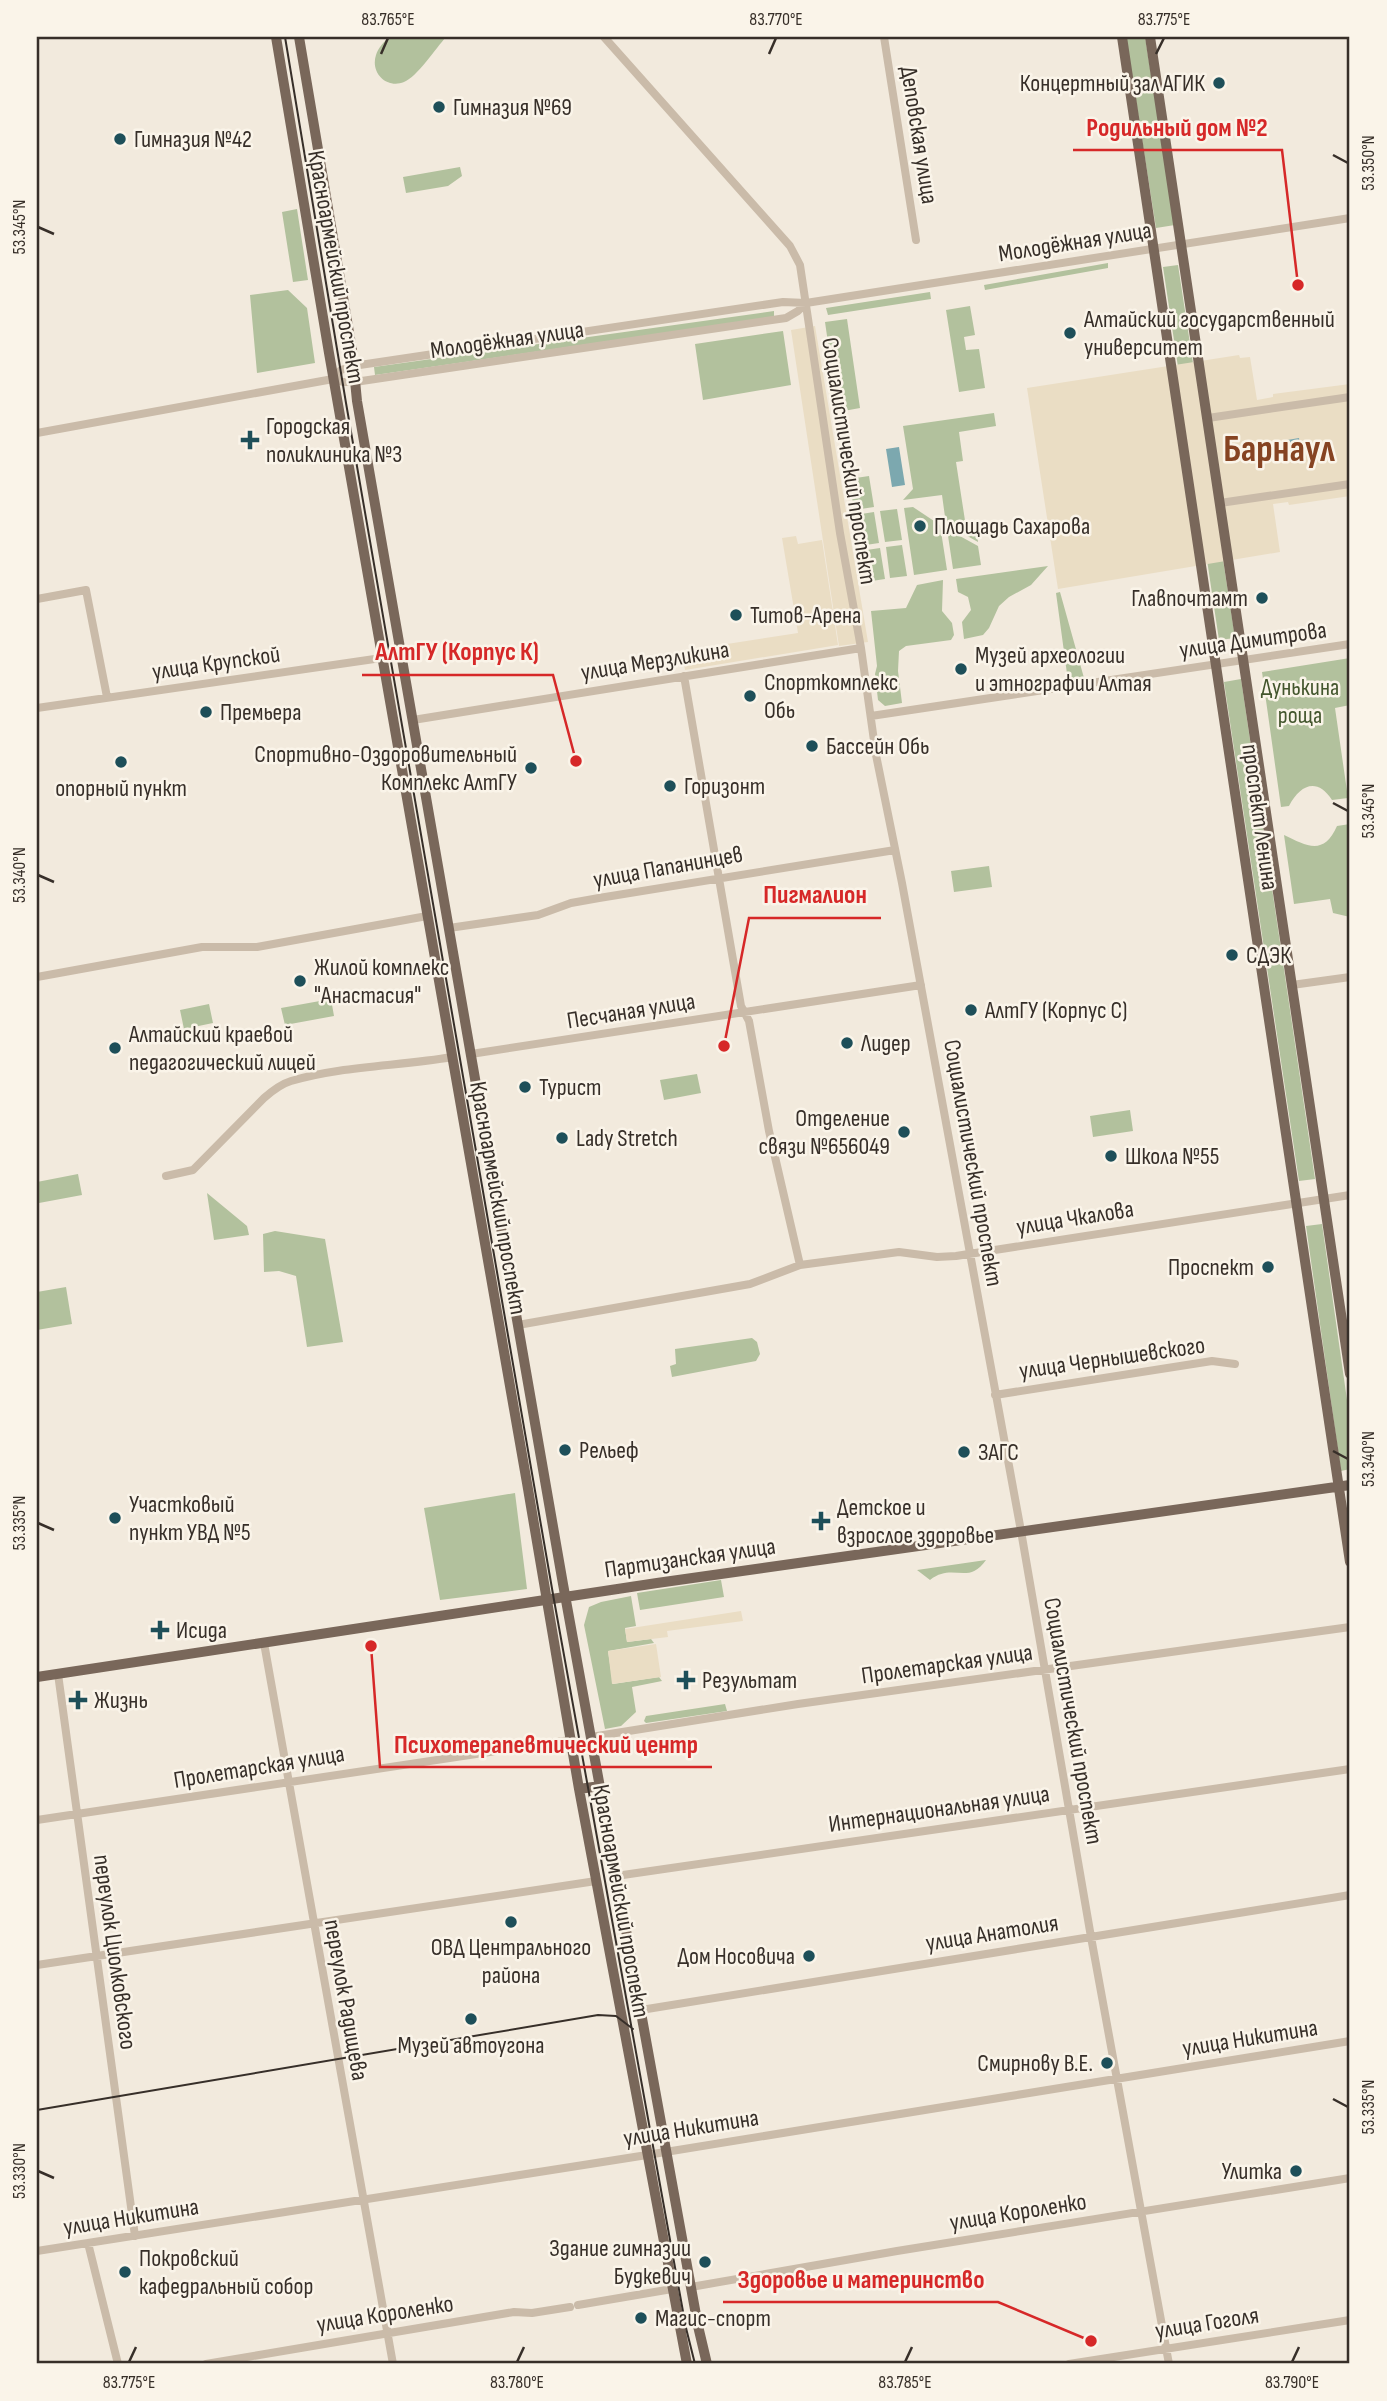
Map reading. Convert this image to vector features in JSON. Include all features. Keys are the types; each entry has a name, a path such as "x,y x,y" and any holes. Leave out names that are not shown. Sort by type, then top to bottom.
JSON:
{"main road":[{"name":"Красноармейский проспект","path":"275,37 527,1483 545,1601 687,2364"},
{"name":"Красноармейский проспект","path":"299,37 355,382 565,1598 707,2364"},
{"name":"проспект Ленина","path":"1122,37 1350,1562"},
{"name":"проспект Ленина","path":"1150,37 1350,1374"},
{"path":"488,1266 507,1263"},
{"name":"Партизанская улица","path":"37,1677 1350,1485"},
{"path":"579,1789 600,1786"}],"street":[{"name":"Социалистический проспект","path":"604,37 790,246 800,265 876,755 1021,1531 1091,1937 1169,2364"},
{"name":"Деповская улица","path":"884,37 916,240"},
{"name":"Молодёжная улица","path":"334,379 341,370 354,366 783,302 806,303 1350,218"},
{"name":"Молодёжная улица","path":"37,433 334,379 343,383 355,382 786,318 806,303"},
{"path":"1208,418 1350,397"},
{"path":"1220,503 1350,484"},
{"path":"37,599 86,590 107,697"},
{"name":"улица Димитрова","path":"871,716 1350,645"},
{"name":"улица Мерзликина","path":"413,720 861,648"},
{"name":"улица Крупской","path":"37,708 402,655"},
{"path":"684,676 741,1006 749,1021 769,1132 800,1265"},
{"name":"улица Папанинцев","path":"449,928 538,915 571,903 895,849"},
{"path":"37,976 202,947 257,947 427,915"},
{"path":"1292,985 1350,976"},
{"name":"Песчаная улица","path":"471,1054 921,985"},
{"path":"166,1176 193,1170 275,1088 291,1081 452,1057"},
{"name":"улица Чкалова","path":"518,1325 750,1284 800,1265 899,1252 937,1257 970,1254 1350,1195"},
{"name":"улица Чернышевского","path":"995,1395 1212,1361 1235,1364"},
{"name":"Пролетарская улица","path":"591,1737 791,1705 1350,1627"},
{"name":"переулок Радищева","path":"264,1643 393,2364"},
{"name":"переулок Циолковского","path":"58,1674 135,2236"},
{"name":"Пролетарская улица","path":"37,1820 570,1740"},
{"name":"Интернациональная улица","path":"616,1876 1350,1769"},
{"path":"37,1965 596,1881"},
{"name":"улица Анатолия","path":"640,2010 1350,1895"},
{"name":"улица Никитина","path":"37,2251 1350,2041"},
{"name":"улица Короленко","path":"691,2287 897,2250 1350,2178"},
{"path":"88,2243 118,2364"},
{"name":"улица Короленко","path":"206,2364 514,2312 532,2313 672,2289"},
{"name":"улица Гоголя","path":"1069,2364 1350,2320"}],"green space":[{"path":"389,37 446,37 415,74 398,84 381,78 375,68 377,52"},
{"path":"1126,37 1145,37 1175,225 1156,228"},
{"path":"460,167 462,176 448,186 406,193 403,177"},
{"path":"297,209 308,280 293,282 282,212"},
{"path":"1108,263 1108,268 985,290 984,285"},
{"path":"1178,265 1235,638 1219,640 1163,267"},
{"path":"288,290 307,308 315,363 257,373 250,295"},
{"path":"930,292 931,299 828,315 826,308"},
{"path":"970,306 975,335 964,337 966,350 979,349 985,388 959,392 946,310"},
{"path":"774,311 774,317 375,375 374,367"},
{"path":"847,319 860,408 838,412 825,322"},
{"path":"783,331 791,385 703,400 695,344"},
{"path":"994,413 996,426 959,432 963,461 956,462 966,527 976,526 978,542 946,524 942,495 903,500 913,489 903,426"},
{"path":"869,476 874,507 854,510 849,479"},
{"path":"913,507 940,525 947,570 914,575 904,508"},
{"path":"897,509 902,540 885,542 880,511"},
{"path":"874,512 879,543 859,546 855,515"},
{"path":"947,529 978,546 981,565 953,569"},
{"path":"902,545 907,576 890,578 886,547"},
{"path":"880,548 885,579 865,582 860,551"},
{"path":"1048,566 1031,585 999,606 983,635 964,639 962,622 971,610 968,597 958,592 956,579"},
{"path":"943,580 942,611 952,623 954,635 951,640 906,646 899,651 898,671 902,703 885,706 878,700 871,611 906,608 917,585"},
{"path":"1060,592 1084,678 1068,681 1056,593"},
{"name":"Дунькина роща","path":"1350,658 1350,705 1335,708 1348,798 1332,800 1320,788 1309,786 1298,793 1289,806 1281,807 1262,672"},
{"path":"1241,679 1315,1179 1299,1181 1224,682"},
{"path":"1350,824 1350,917 1333,913 1330,899 1294,904 1284,835 1307,845 1321,845 1337,826"},
{"path":"989,866 992,887 954,892 951,871"},
{"path":"331,999 334,1016 285,1025 281,1008"},
{"path":"209,1004 213,1023 184,1029 180,1010"},
{"path":"697,1074 701,1093 664,1100 660,1080"},
{"path":"1130,1110 1133,1131 1093,1137 1090,1116"},
{"path":"78,1174 82,1195 39,1203 37,1182"},
{"path":"207,1193 247,1226 249,1235 214,1240"},
{"path":"1322,1224 1350,1421 1350,1469 1341,1471 1306,1226"},
{"path":"275,1231 325,1239 343,1342 307,1347 296,1276 279,1271 264,1272 263,1234"},
{"path":"66,1287 72,1324 37,1330 37,1292"},
{"path":"752,1338 757,1342 760,1354 756,1361 672,1377 670,1366 676,1364 675,1349"},
{"path":"515,1493 527,1589 440,1600 424,1508"},
{"path":"986,1560 973,1572 946,1573 930,1580 917,1570"},
{"path":"721,1580 724,1597 640,1610 637,1593"},
{"path":"631,1596 636,1626 625,1628 627,1642 651,1639 654,1643 608,1651 613,1684 659,1677 662,1681 632,1687 636,1712 621,1726 605,1729 584,1625 589,1607"},
{"path":"725,1704 727,1711 646,1723 644,1721 646,1716"}],"shaded area":[{"path":"815,326 868,642 839,646 791,330"},
{"path":"1239,355 1240,358 1250,357 1257,400 1273,397 1273,394 1350,384 1350,496 1289,505 1288,502 1273,504 1280,552 1058,589 1027,388"},
{"path":"796,536 798,544 822,540 838,645 685,670 682,651 798,633 782,538"},
{"path":"741,1611 743,1621 667,1631 668,1637 627,1642 625,1629"},
{"path":"656,1644 661,1677 612,1684 608,1651"}],"water":[{"path":"1299,438 1301,452 1254,459 1252,446"},
{"path":"899,447 905,485 892,487 886,449"}],"tram line":[{"path":"285,37 554,1600 686,2328 695,2364"},
{"path":"37,2110 598,2015 616,2016 633,2029"}],"place":[{"name":"Концертный зал АГИК","path":"1219,83"},
{"name":"Гимназия №69","path":"439,107"},
{"name":"Гимназия №42","path":"120,139"},
{"name":"Родильный дом №2","path":"1298,285"},
{"name":"Алтайский государственный университет","path":"1070,333"},
{"name":"Городская поликлиника №3","path":"250,440"},
{"name":"Площадь Сахарова","path":"920,526"},
{"name":"Главпочтамт","path":"1262,598"},
{"name":"Титов-Арена","path":"736,615"},
{"name":"Музей археологии и этнографии Алтая","path":"961,669"},
{"name":"Спорткомплекс Обь","path":"750,696"},
{"name":"Премьера","path":"206,712"},
{"name":"Бассейн Обь","path":"812,746"},
{"name":"АлтГУ (Корпус К)","path":"576,761"},
{"name":"опорный пункт","path":"121,762"},
{"name":"Спортивно-Оздоровительный Комплекс АлтГУ","path":"531,768"},
{"name":"Горизонт","path":"670,786"},
{"name":"СДЭК","path":"1232,955"},
{"name":"Жилой комплекс \"Анастасия\"","path":"300,981"},
{"name":"АлтГУ (Корпус С)","path":"971,1010"},
{"name":"Лидер","path":"847,1043"},
{"name":"Пигмалион","path":"724,1046"},
{"name":"Алтайский краевой педагогический лицей","path":"115,1048"},
{"name":"Турист","path":"525,1087"},
{"name":"Отделение связи №656049","path":"904,1132"},
{"name":"Lady Stretch","path":"562,1138"},
{"name":"Школа №55","path":"1111,1156"},
{"name":"Проспект","path":"1268,1267"},
{"name":"Рельеф","path":"565,1450"},
{"name":"ЗАГС","path":"964,1452"},
{"name":"Участковый пункт УВД №5","path":"115,1518"},
{"name":"Детское и взрослое здоровье","path":"821,1521"},
{"name":"Исида","path":"160,1630"},
{"name":"Психотерапевтический центр","path":"371,1646"},
{"name":"Результат","path":"686,1680"},
{"name":"Жизнь","path":"78,1700"},
{"name":"ОВД Центрального района","path":"511,1922"},
{"name":"Дом Носовича","path":"809,1956"},
{"name":"Музей автоугона","path":"471,2019"},
{"name":"Смирнову В.Е.","path":"1107,2063"},
{"name":"Улитка","path":"1296,2171"},
{"name":"Здание гимназии Будкевич","path":"705,2262"},
{"name":"Покровский кафедральный собор","path":"125,2272"},
{"name":"Магис-спорт","path":"641,2318"},
{"name":"Здоровье и материнство","path":"1091,2341"}],"district":[{"name":"Барнаул","path":"1279,449"}]}
